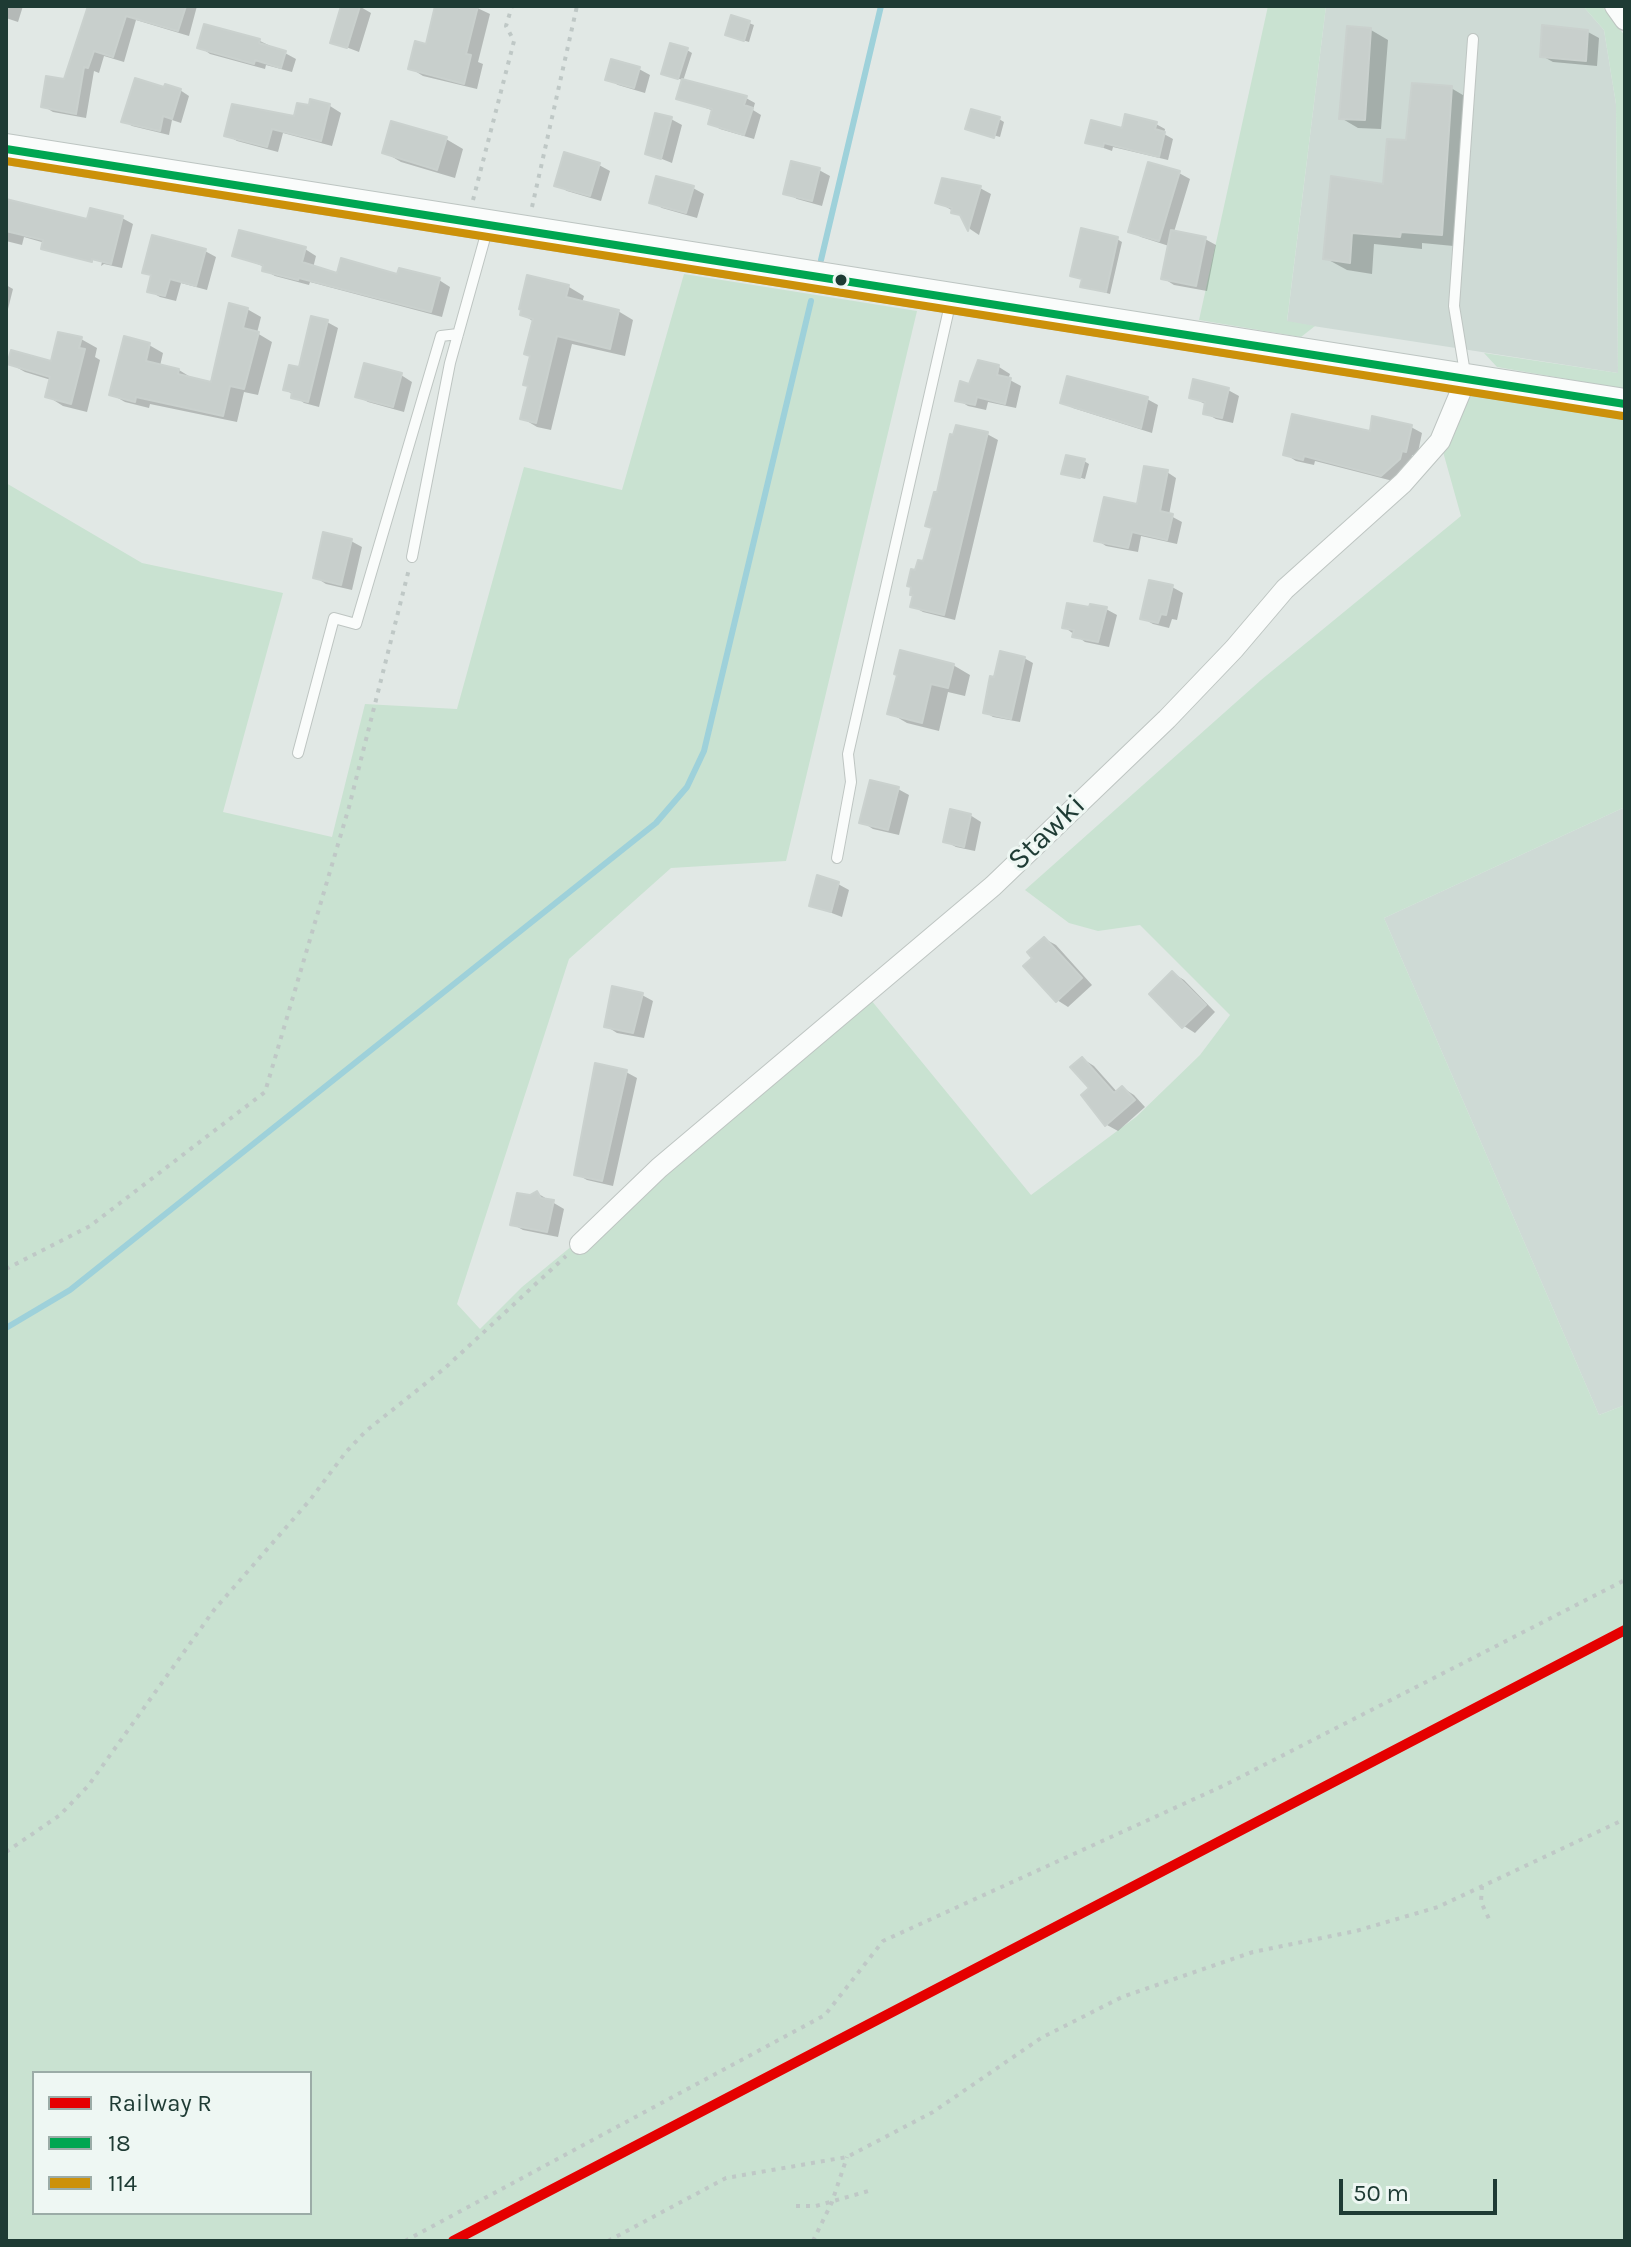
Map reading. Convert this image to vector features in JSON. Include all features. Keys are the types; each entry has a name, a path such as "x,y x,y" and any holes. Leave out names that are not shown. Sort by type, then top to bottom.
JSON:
{"main road":[{"path":"6,149 1625,404"}],"street":[{"path":"1615,6 1625,20"},
{"name":"Stawki","path":"580,1244 659,1168 993,886 1167,719 1234,649 1285,589 1403,483 1440,441 1466,379"}],"lane":[{"path":"1466,379 1454,306 1473,39"},
{"path":"412,557 478,223"},
{"path":"837,858 851,782 848,754 952,298"},
{"path":"298,753 334,618 356,624 441,336 458,334"}],"path":[{"path":"478,223 514,41 506,26 512,6"},
{"path":"527,231 577,6"},
{"path":"6,1269 90,1226 265,1092 349,807 412,557"},
{"path":"6,1852 60,1815 88,1786 214,1610 310,1500 346,1452 366,1431 445,1368 580,1244"},
{"path":"405,2241 825,2015 883,1941 1225,1785 1625,1580"},
{"path":"608,2241 726,2178 847,2157 933,2112 1041,2038 1122,1997 1253,1952 1356,1931 1438,1907 1625,1819"},
{"path":"1482,1886 1481,1902 1490,1921"},
{"path":"813,2241 832,2202 847,2157"},
{"path":"796,2206 816,2206 872,2190"}],"shaded area":[{"path":"1326,6 1583,6 1604,30 1616,104 1618,373 1287,322"},
{"path":"1625,807 1625,1405 1599,1415 1384,918"}],"green space":[{"path":"1268,6 1326,6 1287,321 1315,326 1301,337 1199,320"},
{"path":"1583,6 1602,6 1625,36 1625,389 1497,367 1484,353 1618,373 1616,104 1604,30"},
{"path":"684,274 917,311 786,861 671,868 569,959 457,1304 480,1329 522,1287 871,1000 1031,1195 1136,1117 1200,1055 1230,1015 1140,925 1098,931 1069,923 1025,890 1261,680 1461,516 1440,441 1466,379 1625,404 1625,807 1384,918 1599,1415 1625,1405 1625,2241 6,2241 6,483 142,563 283,593 223,812 332,837 365,704 457,709 524,467 622,490"}],"building":[{"path":"88,6 186,6 178,31 126,16 113,57 94,51 88,68 84,67 76,114 41,107 46,76 64,79"},
{"path":"341,6 360,6 347,48 330,43"},
{"path":"435,6 478,6 466,54 471,55 464,84 408,69 415,41 426,44"},
{"path":"731,15 750,21 744,41 725,35"},
{"path":"204,24 260,39 259,43 286,51 281,68 197,48"},
{"path":"1542,25 1588,30 1586,61 1540,57"},
{"path":"1347,26 1371,28 1365,120 1339,119"},
{"path":"670,43 688,48 678,79 661,74"},
{"path":"611,59 640,67 634,88 605,80"},
{"path":"135,78 181,89 172,119 163,116 160,131 121,122"},
{"path":"682,79 747,96 744,105 753,108 744,135 708,124 712,109 676,99"},
{"path":"1412,83 1452,86 1442,235 1401,232 1400,237 1352,233 1350,263 1323,259 1331,176 1383,184 1387,139 1406,140"},
{"path":"310,99 330,104 321,141 272,129 267,147 224,136 232,104 294,116 297,103 309,105"},
{"path":"971,109 1000,117 994,138 965,129"},
{"path":"655,113 672,117 661,159 645,154"},
{"path":"1125,114 1157,122 1155,129 1165,132 1159,157 1104,143 1103,147 1085,143 1091,120 1122,128"},
{"path":"391,121 447,137 437,170 382,153"},
{"path":"564,152 600,163 590,196 554,186"},
{"path":"791,161 820,168 812,201 783,194"},
{"path":"1148,162 1180,171 1159,241 1128,232"},
{"path":"656,176 694,186 686,213 649,203"},
{"path":"942,178 981,186 968,231 960,215 951,213 952,208 935,203"},
{"path":"6,199 87,219 90,208 123,216 111,264 41,249 43,240 6,231"},
{"path":"1081,228 1118,237 1106,292 1080,287 1082,279 1070,276"},
{"path":"239,230 306,247 302,262 337,273 341,258 397,274 399,268 440,278 431,312 262,271 263,265 232,256"},
{"path":"1171,230 1206,237 1196,286 1161,279"},
{"path":"152,235 206,249 196,286 170,279 165,296 147,292 151,275 142,273"},
{"path":"527,275 569,285 566,297 619,310 610,349 557,336 536,423 520,419 528,386 523,385 530,356 524,354 533,319 520,315 519,309"},
{"path":"229,303 248,308 243,328 259,332 244,389 230,386 223,416 136,397 135,402 109,395 124,336 150,343 146,361 179,369 178,374 211,382"},
{"path":"311,316 328,320 308,402 291,398 292,392 283,390 289,365 299,367"},
{"path":"58,332 82,337 79,348 85,349 71,404 45,397 50,377 7,364 11,350 51,361"},
{"path":"978,360 999,365 997,375 1011,378 1005,404 977,397 975,405 955,401 960,381 969,384"},
{"path":"364,363 402,373 393,407 355,397"},
{"path":"1067,376 1148,397 1141,428 1060,403"},
{"path":"1193,379 1229,388 1222,418 1203,414 1205,402 1189,398"},
{"path":"1292,414 1370,431 1372,416 1412,425 1406,452 1402,451 1400,459 1381,476 1304,456 1303,460 1283,455"},
{"path":"956,425 988,432 944,615 910,607 913,595 910,595 911,587 907,586 911,569 915,570 918,560 923,561 932,528 925,526 934,492 937,492 950,434 953,435"},
{"path":"1066,455 1085,459 1080,478 1061,474"},
{"path":"1144,466 1168,470 1160,511 1173,514 1167,540 1132,532 1128,548 1094,541 1104,497 1137,504"},
{"path":"323,532 352,539 341,585 313,578"},
{"path":"1149,580 1173,585 1166,615 1161,614 1158,623 1140,619"},
{"path":"1067,603 1107,607 1098,642 1072,637 1074,630 1062,628"},
{"path":"900,650 954,664 948,688 931,684 922,723 887,714"},
{"path":"1000,651 1025,657 1011,719 983,713 990,676 994,677"},
{"path":"870,780 899,787 888,830 859,823"},
{"path":"950,809 971,814 964,847 943,842"},
{"path":"817,875 839,882 831,912 809,906"},
{"path":"1044,937 1082,978 1056,1002 1023,966 1032,958 1027,952"},
{"path":"1172,971 1206,1005 1182,1028 1149,994"},
{"path":"612,986 643,993 633,1033 604,1027"},
{"path":"1082,1057 1114,1093 1122,1086 1135,1100 1105,1126 1081,1095 1089,1088 1070,1067"},
{"path":"595,1063 627,1070 602,1181 574,1175"},
{"path":"537,1191 541,1198 554,1200 547,1232 510,1225 517,1193 530,1195"}],"waterway":[{"path":"821,260 881,6"},
{"path":"6,1328 70,1290 656,823 687,787 704,751 811,301"}],"rail line":[{"name":"R","path":"453,2241 1625,1630"}],"transit line":[{"name":"18","path":"6,149 1625,404"},
{"name":"114","path":"6,161 1623,416"}]}
